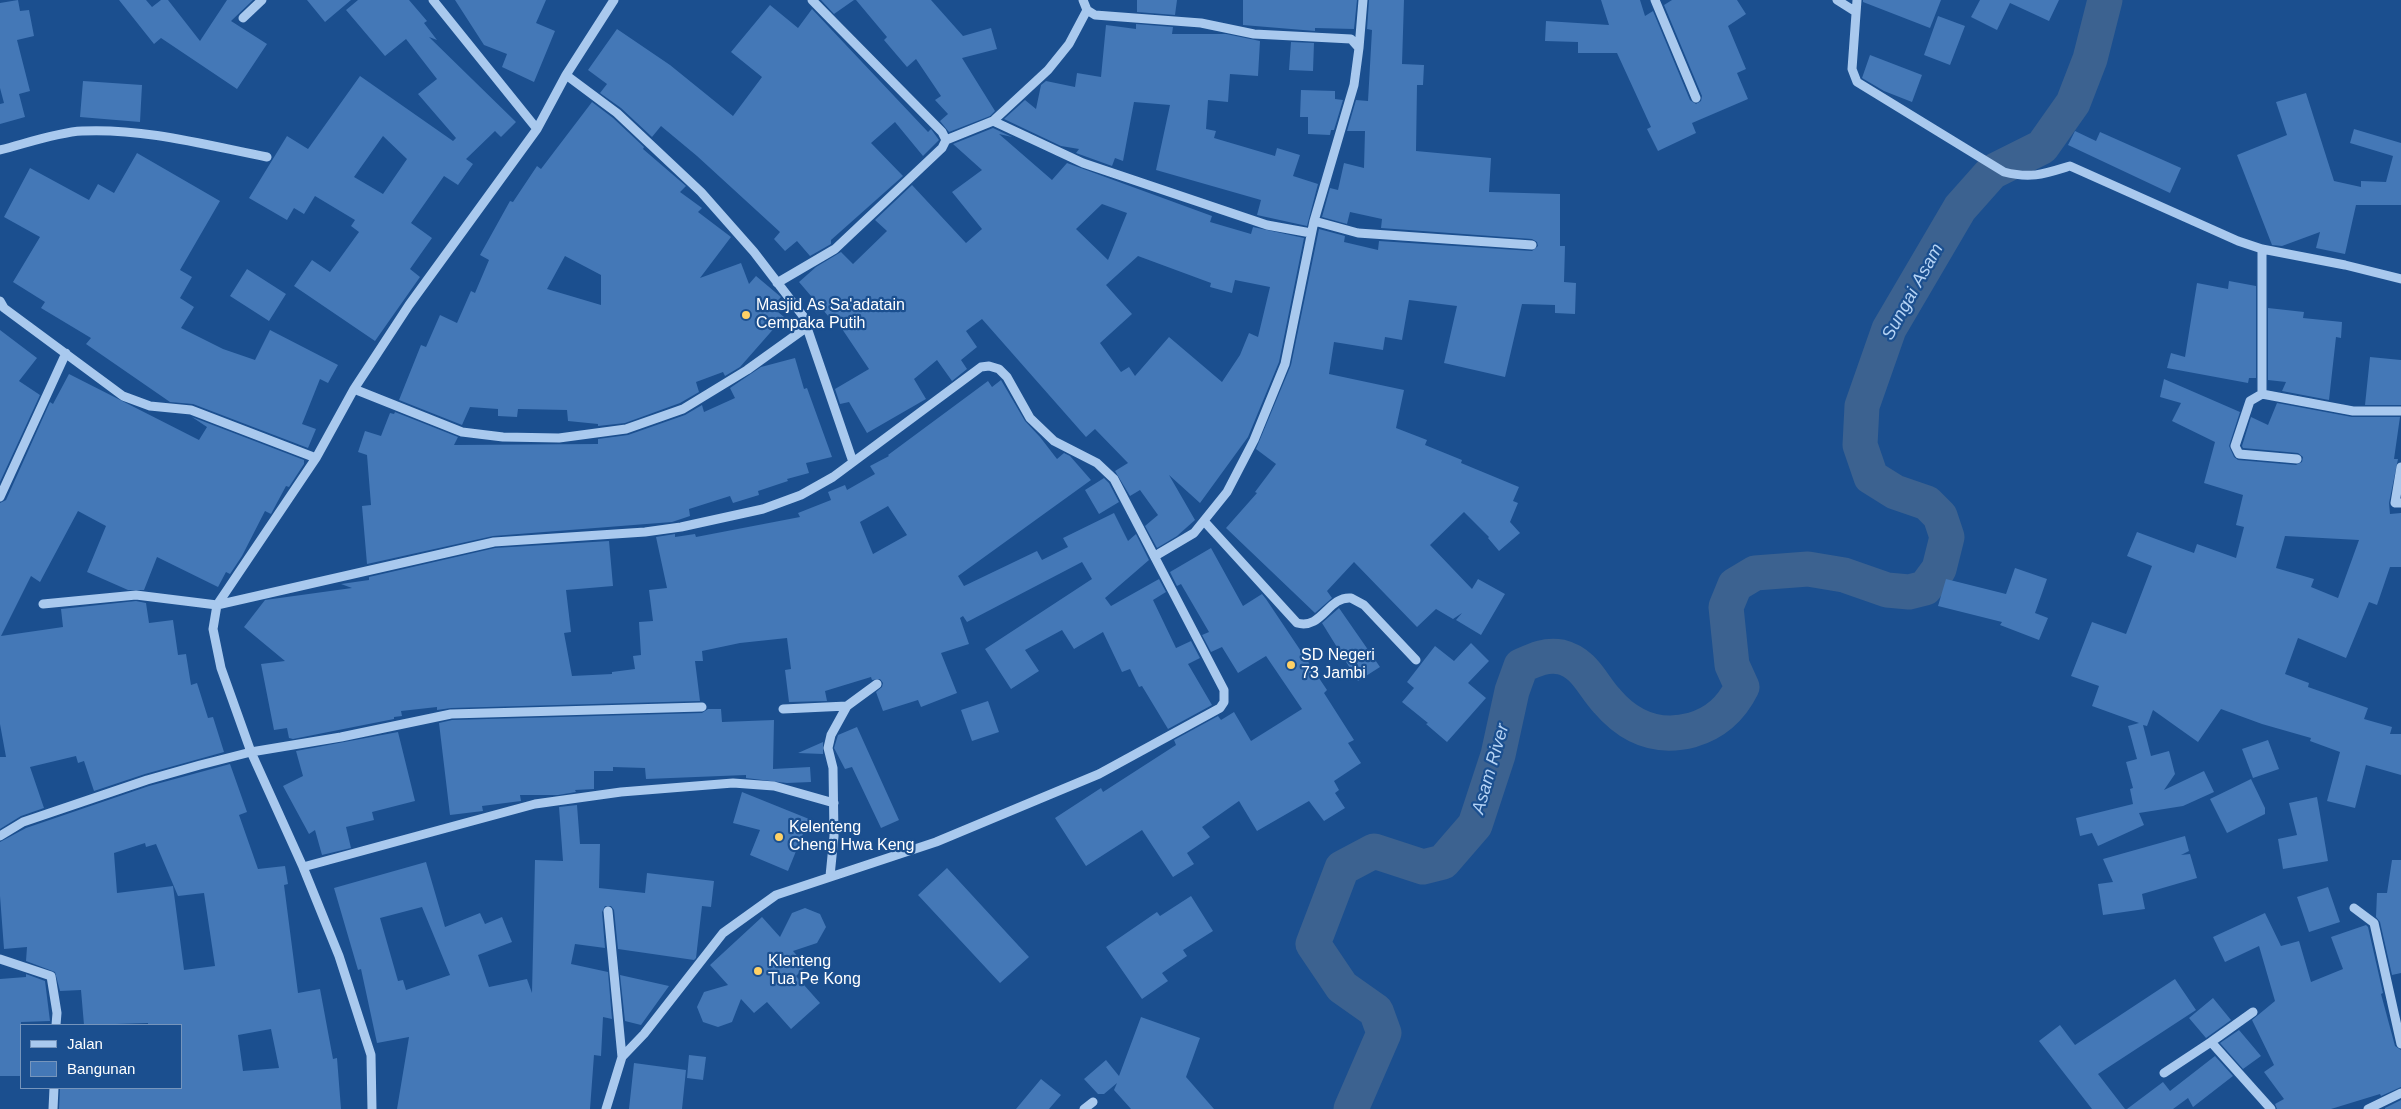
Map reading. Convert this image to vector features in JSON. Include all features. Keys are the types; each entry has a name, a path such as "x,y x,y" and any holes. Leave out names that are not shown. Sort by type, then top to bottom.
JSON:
{"street":[{"path":"243,18 262,0"},
{"path":"433,0 537,129"},
{"path":"372,1109 371,1055 339,956 303,867 251,752 222,668 213,629 216,605 316,458 354,389 409,305 537,129 566,75 614,0"},
{"path":"812,0 942,132 946,140"},
{"path":"1083,0 1087,10 1095,15 1105,17 1201,23 1254,34 1351,39 1359,48"},
{"path":"1155,556 1194,532 1228,492 1254,440 1285,364 1311,233 1354,85 1363,0"},
{"path":"1655,0 1696,98"},
{"path":"1837,0 1856,12"},
{"path":"1857,0 1852,69 1853,76 1862,87 2004,172 2036,177 2070,166 2229,237 2262,249 2345,265 2401,279"},
{"path":"778,283 835,249 871,218 942,148 946,140 993,121 1048,70 1069,44 1087,10"},
{"path":"566,75 618,113 701,192 754,252 803,316 853,462"},
{"path":"993,121 1083,163 1267,225 1311,233"},
{"path":"0,150 80,131 124,132 176,139 266,157"},
{"path":"1314,221 1358,233 1532,245"},
{"path":"2262,249 2262,394"},
{"path":"0,301 4,308 123,396 150,406 191,410 316,458"},
{"path":"354,389 462,432 503,437 558,438 616,430 683,409 746,370 807,327"},
{"path":"0,497 66,353"},
{"path":"42,604 136,595 216,605 494,542 645,532 681,527 763,510 801,495 833,477 981,367 989,366 999,370 1007,377 1030,418 1054,441 1097,463 1114,479 1155,556 1202,652 1224,690 1224,702 1220,708 1099,774 936,842 776,895 723,934 644,1034 622,1057"},
{"path":"2297,459 2240,454 2237,451 2235,446 2250,401 2262,394 2353,411 2401,411"},
{"path":"2398,503 2401,467"},
{"path":"1204,521 1298,623 1307,625 1314,623 1336,602 1351,598 1364,605 1416,660"},
{"path":"830,876 834,836 833,768 828,748 831,735 847,706 877,684"},
{"path":"783,710 847,706"},
{"path":"0,836 23,822 148,780 251,752 341,737 451,714 702,708"},
{"path":"303,867 534,804 621,792 733,783 774,786 834,803"},
{"path":"2354,908 2374,923 2401,1044"},
{"path":"606,1109 622,1057 608,911"},
{"path":"0,959 51,976 56,1024"},
{"path":"2164,1073 2212,1042 2253,1012"},
{"path":"2212,1042 2271,1109"},
{"path":"53,1109 54,1089"},
{"path":"2368,1109 2401,1093"},
{"path":"1084,1109 1093,1102"}],"building":[{"path":"18,0 20,11 29,10 34,36 17,40 30,91 19,94 25,117 0,124 0,104 4,103 0,88 0,3"},
{"path":"119,0 146,0 152,7 161,0 168,0 200,41 227,0 253,0 231,21 267,44 237,89 161,38 154,44"},
{"path":"307,0 351,0 325,22"},
{"path":"358,0 409,0 427,21 424,23 437,40 429,37 516,122 501,137 495,131 466,159 473,164 458,185 444,176 411,223 432,238 410,269 420,277 375,341 294,286 312,260 330,272 359,232 351,226 355,220 315,196 304,214 294,208 287,220 249,198 287,136 308,149 360,76 453,141 456,138 418,94 437,79 406,39 385,56 346,10","holes":["383,136 407,159 383,194 354,177"]},
{"path":"455,0 546,0 536,23 555,31 534,82 502,67 507,54 484,45"},
{"path":"821,0 854,0 834,14"},
{"path":"856,0 931,0 963,36 991,28 997,49 962,58 995,111 990,116 949,132 940,121 948,114 935,100 941,96 916,59 907,67 884,40 887,37"},
{"path":"1137,0 1177,0 1175,15 1137,12"},
{"path":"1243,0 1357,0 1354,29 1315,28 1315,31 1243,25"},
{"path":"1369,0 1404,0 1402,64 1424,65 1423,85 1417,85 1416,151 1491,158 1489,192 1560,194 1560,246 1565,246 1564,282 1576,283 1575,314 1555,313 1555,305 1522,304 1505,377 1444,363 1457,306 1409,300 1402,340 1385,337 1383,350 1334,342 1329,374 1404,390 1396,428 1427,440 1425,445 1462,460 1461,463 1519,487 1513,501 1518,503 1510,522 1520,533 1499,551 1489,537 1464,512 1430,545 1472,589 1478,579 1505,594 1481,635 1456,620 1462,613 1453,619 1436,609 1417,627 1354,562 1327,591 1332,598 1315,613 1226,528 1257,493 1255,492 1276,464 1256,449 1291,365 1319,229 1345,236 1344,242 1378,250 1379,241 1532,251 1538,246 1537,242 1532,239 1381,228 1382,219 1350,212 1347,224 1322,217 1330,188 1338,190 1344,163 1364,168 1365,131 1347,131 1356,100 1368,101 1372,30 1367,29"},
{"path":"1601,0 1640,0 1645,16 1653,11 1690,100 1696,104 1701,101 1702,96 1664,5 1672,0 1737,0 1746,14 1728,26 1746,69 1737,73 1748,99 1692,123 1696,133 1658,151 1647,129 1651,127 1617,53 1578,53 1578,42 1545,41 1546,21 1609,25"},
{"path":"1863,0 1941,0 1930,28 1863,2"},
{"path":"1980,0 2059,0 2049,21 2010,3 1997,30 1971,17"},
{"path":"770,5 798,28 812,9 928,132 931,129 939,140 923,156 895,122 871,143 903,176 831,240 831,244 810,256 797,241 785,251 774,239 780,232 697,156 661,126 652,137 621,108 600,93 607,84 588,70 617,29 670,65 733,116 762,77 731,52"},
{"path":"1938,16 1965,26 1950,65 1924,55"},
{"path":"1136,24 1173,27 1172,34 1226,34 1260,41 1258,76 1230,74 1228,102 1208,100 1206,129 1216,131 1214,138 1275,156 1277,148 1300,155 1293,176 1318,184 1307,226 1257,215 1261,200 1156,170 1170,105 1134,102 1123,161 1115,158 1112,166 1076,153 1079,149 1061,146 1004,119 1025,100 1036,109 1041,85 1046,81 1075,87 1077,73 1101,77 1106,25 1136,29"},
{"path":"1291,42 1314,43 1313,71 1289,70"},
{"path":"1870,55 1922,75 1912,102 1884,91 1862,78"},
{"path":"83,81 142,85 140,122 80,117"},
{"path":"1301,90 1335,91 1335,99 1343,100 1334,130 1331,130 1330,135 1308,134 1308,117 1300,117"},
{"path":"2306,93 2334,181 2361,187 2361,181 2386,182 2393,156 2350,143 2354,129 2401,143 2401,205 2356,205 2345,254 2316,248 2320,232 2282,246 2272,245 2237,155 2287,135 2276,102"},
{"path":"592,102 613,118 644,147 643,149 686,186 680,192 702,208 698,212 731,237 700,278 741,263 749,284 756,276 781,297 772,307 784,317 740,367 725,376 723,372 696,382 699,392 680,403 625,423 598,426 598,424 568,421 567,410 518,409 517,417 498,416 498,409 470,407 462,425 399,400 421,345 426,347 440,315 457,323 471,291 475,293 489,260 480,255 510,201 513,202 537,166 541,169","holes":["565,256 601,275 601,305 547,289"]},
{"path":"993,128 1012,137 999,134 1052,180 1067,163 1212,216 1210,222 1251,234 1253,227 1304,238 1279,362 1248,437 1200,503 1169,475 1195,520 1177,536 1157,548 1145,526 1158,515 1140,490 1130,496 1115,471 1128,463 1095,429 1086,437 982,319 966,331 977,347 961,360 967,369 952,381 937,360 914,379 926,399 867,433 849,402 840,404 835,389 869,369 832,314 829,317 799,282 816,267 841,252 853,264 887,231 875,220 912,185 966,243 982,229 952,192 982,170 953,144","holes":["1102,204 1127,213 1108,260 1076,229","1138,256 1211,283 1210,287 1232,293 1235,280 1270,287 1258,337 1249,333 1240,355 1222,382 1169,337 1135,376 1129,367 1121,372 1100,343 1132,314 1106,285"]},
{"path":"2075,131 2096,141 2100,132 2181,168 2170,193 2068,145"},
{"path":"137,153 220,201 180,270 192,277 180,298 194,307 181,328 223,349 255,360 270,330 338,365 328,383 320,379 302,424 316,429 308,448 193,404 170,402 86,344 91,338 41,308 45,302 13,282 40,237 4,217 30,168 89,200 98,184 114,193"},
{"path":"247,269 286,294 269,321 230,296"},
{"path":"2229,281 2256,286 2256,378 2249,378 2248,383 2167,368 2171,353 2185,357 2197,283 2228,289"},
{"path":"2268,308 2304,312 2303,318 2342,322 2341,338 2336,337 2329,400 2282,391 2286,382 2268,380"},
{"path":"0,330 37,358 19,381 40,395 0,482"},
{"path":"2370,357 2401,360 2401,405 2365,405"},
{"path":"795,358 804,389 807,388 832,457 806,463 809,473 787,479 788,481 758,491 759,495 733,503 730,496 689,509 690,516 672,522 493,536 367,564 362,506 371,505 367,455 358,452 365,431 381,436 390,413 394,414 395,412 458,437 454,445 598,444 598,439 628,435 685,415 702,405 704,412 735,398 730,388 761,367"},
{"path":"69,374 199,440 207,427 192,417 304,460 304,464 289,487 286,486 271,514 265,511 242,556 230,574 226,572 218,587 157,557 144,590 128,590 87,572 106,526 78,511 40,582 31,576 1,636 63,627 61,609 136,601 146,603 149,623 173,620 178,655 186,654 191,685 197,683 208,718 213,717 224,752 145,774 94,791 84,761 78,763 76,756 30,767 44,808 21,816 0,829 0,757 6,757 0,724 0,503 6,500 50,402 53,404"},
{"path":"2164,379 2240,412 2229,446 2234,457 2238,460 2296,465 2302,462 2303,457 2298,453 2243,448 2251,417 2268,425 2277,403 2352,417 2400,417 2394,459 2398,459 2389,503 2390,514 2401,513 2401,567 2390,567 2377,605 2369,602 2346,658 2298,638 2285,674 2309,683 2308,687 2368,708 2364,719 2392,727 2390,734 2401,734 2401,775 2366,765 2355,808 2327,801 2340,752 2310,741 2311,738 2262,724 2221,709 2198,742 2153,710 2147,726 2143,725 2151,756 2169,751 2175,774 2164,790 2204,771 2214,792 2183,806 2139,813 2144,825 2098,846 2092,833 2080,836 2076,818 2133,804 2130,789 2133,788 2126,762 2137,759 2128,726 2139,723 2092,706 2099,686 2071,676 2092,622 2126,634 2152,566 2127,556 2137,532 2194,553 2197,544 2236,558 2244,527 2236,525 2243,495 2204,483 2215,442 2172,421 2181,403 2160,397","holes":["2285,536 2359,540 2338,598 2311,587 2314,579 2276,568"]},
{"path":"1001,380 1025,421 1057,459 1064,453 1070,456 1091,480 958,576 964,586 1037,551 1042,560 1068,547 1063,538 1114,513 1128,541 1136,534 1149,560 1105,598 1111,606 1159,579 1166,592 1153,600 1176,648 1191,641 1200,658 1188,664 1212,705 1168,729 1142,686 1139,687 1130,669 1122,672 1103,632 1074,649 1062,630 1025,650 1039,671 1011,689 985,649 1092,579 1082,562 967,622 963,616 960,618 969,644 941,653 957,693 921,707 918,700 883,711 876,692 882,687 883,683 880,679 872,680 871,677 825,691 827,701 789,702 785,670 791,669 787,638 740,643 702,651 703,661 695,661 700,701 451,708 437,710 437,707 401,711 402,716 394,717 394,719 293,739 289,738 287,728 274,730 261,664 285,661 244,627 265,600 352,588 341,584 369,580 369,577 495,548 609,541 613,586 566,590 571,632 564,633 572,676 612,674 612,672 635,669 633,656 641,655 639,622 653,621 649,590 667,588 656,537 675,534 675,537 695,534 696,537 800,517 798,513 831,500 828,492 845,485 847,490 875,474 870,466 889,456 988,381 992,387","holes":["888,506 907,535 873,554 860,522"]},
{"path":"1104,478 1109,483 1119,502 1099,514 1085,490"},
{"path":"1211,548 1243,606 1262,594 1266,599 1327,690 1324,693 1354,740 1348,743 1361,763 1334,781 1339,790 1335,793 1345,808 1324,821 1309,801 1257,831 1239,801 1202,827 1210,837 1187,853 1194,864 1173,877 1142,830 1086,866 1055,818 1101,788 1103,792 1176,745 1174,740 1218,716 1221,720 1234,712 1251,741 1302,709 1266,656 1238,673 1222,647 1211,652 1202,635 1209,632 1181,584 1177,586 1170,572"},
{"path":"2015,568 2047,579 2035,613 2048,618 2039,640 2000,625 2002,622 1938,606 1946,579 2006,594"},
{"path":"1339,608 1380,667 1358,681 1322,623"},
{"path":"1471,643 1489,661 1468,683 1486,698 1447,742 1426,724 1428,723 1402,702 1414,688 1407,682 1435,646 1454,661"},
{"path":"988,701 999,732 972,741 961,710"},
{"path":"708,709 721,709 722,722 774,720 773,769 810,767 811,782 787,783 746,778 746,775 646,779 645,768 613,767 613,771 594,771 594,789 575,790 576,792 558,795 520,795 521,801 482,806 483,811 450,815 439,723 452,720 702,713"},
{"path":"857,727 899,820 881,828 852,767 845,769 834,748 838,735"},
{"path":"398,732 415,801 372,812 374,820 346,827 351,848 322,855 315,830 309,834 283,786 303,776 296,751"},
{"path":"2268,740 2279,769 2253,778 2242,749"},
{"path":"823,742 823,754 798,753"},
{"path":"230,764 247,812 239,815 258,869 285,866 288,884 284,885 298,993 320,989 333,1059 337,1058 341,1109 59,1109 60,1089 182,1089 182,1024 84,1024 81,990 60,991 55,972 26,961 27,947 4,949 0,896 0,842 26,828 149,786","holes":["145,843 146,847 156,844 178,896 204,893 215,966 184,970 173,886 117,893 114,853","271,1029 279,1068 243,1071 238,1035"]},
{"path":"2251,779 2265,808 2265,814 2227,833 2210,799"},
{"name":"Kelenteng Cheng Hwa Keng","path":"742,792 809,819 788,871 750,855 760,830 733,823"},
{"path":"2317,797 2328,861 2283,869 2278,839 2297,835 2289,803"},
{"path":"577,805 580,844 600,844 599,888 645,893 647,873 714,881 711,907 702,906 696,958 694,960 618,949 614,910 611,906 605,906 602,912 605,948 575,944 571,964 608,972 612,1019 603,1017 601,1056 594,1055 590,1109 397,1109 409,1037 377,1043 361,969 358,970 334,888 426,862 445,927 480,913 485,924 502,917 512,942 478,955 489,987 527,979 532,993 535,860 563,861 559,807","holes":["422,907 450,975 406,990 403,980 398,981 380,918"]},
{"path":"2185,836 2189,851 2181,855 2190,854 2197,878 2142,894 2145,909 2103,915 2098,884 2113,882 2103,859"},
{"path":"2392,860 2401,860 2401,973 2392,975 2380,922 2376,917 2377,893 2387,893"},
{"path":"947,868 1029,957 1000,983 918,895"},
{"path":"2328,887 2340,922 2309,932 2297,897"},
{"path":"1191,896 1213,931 1183,950 1187,956 1162,973 1168,981 1142,999 1106,947 1157,912 1160,916"},
{"name":"Klenteng Tua Pe Kong","path":"805,908 820,914 826,927 817,943 793,951 806,966 796,976 820,1003 791,1029 767,1002 754,1013 741,999 732,1022 718,1027 703,1022 697,1007 704,992 728,985 710,965 762,917 780,937 792,913"},
{"path":"2265,913 2281,946 2299,941 2311,982 2343,969 2331,937 2366,925 2368,927 2383,993 2381,994 2395,1046 2401,1050 2401,1087 2381,1096 2380,1094 2331,1109 2277,1109 2275,1104 2284,1099 2264,1072 2274,1065 2252,1020 2275,1001 2259,946 2225,962 2213,937"},
{"path":"26,974 45,981 50,1021 21,1022 20,1076 0,1076 0,979 26,977"},
{"path":"620,975 669,986 641,1025 625,1021"},
{"path":"2175,979 2196,1010 2098,1074 2125,1109 2092,1109 2039,1041 2060,1025 2075,1045"},
{"path":"2213,998 2231,1020 2206,1038 2189,1018"},
{"path":"1141,1017 1200,1038 1186,1077 1214,1109 1131,1109 1114,1090 1117,1083 1104,1094 1098,1094 1084,1079 1106,1060 1119,1076"},
{"path":"2239,1030 2261,1056 2243,1069 2220,1043"},
{"path":"689,1055 706,1057 703,1080 687,1078"},
{"path":"2215,1056 2233,1076 2193,1107 2188,1098 2173,1109 2127,1109 2163,1082 2170,1091"},
{"path":"634,1063 686,1070 682,1109 629,1109"},
{"path":"1041,1079 1061,1095 1049,1109 1016,1109"},
{"path":"2401,1100 2401,1109 2385,1109 2385,1108"}],"waterway":[{"name":"Sungai Asam","path":"1351,1109 1384,1033 1376,1011 1342,987 1313,944 1342,868 1374,851 1423,867 1443,862 1475,825 1498,755 1512,691 1521,666 1545,657 1561,657 1582,669 1616,710 1635,724 1656,732 1668,733 1692,730 1701,727 1722,714 1733,702 1742,687 1732,665 1726,607 1735,585 1755,573 1808,569 1844,575 1887,590 1909,592 1925,588 1939,569 1947,537 1940,516 1927,503 1895,492 1871,477 1860,445 1862,406 1889,329 1960,208 1992,172 2042,147 2073,103 2090,59 2105,0"}],"place":[{"name":"Masjid As Sa'adatain Cempaka Putih","path":"746,315"},
{"name":"SD Negeri 73 Jambi","path":"1291,665"},
{"name":"Kelenteng Cheng Hwa Keng","path":"779,837"},
{"name":"Klenteng Tua Pe Kong","path":"758,971"}],"water label":[{"name":"Asam River","path":"1491,769"}]}
